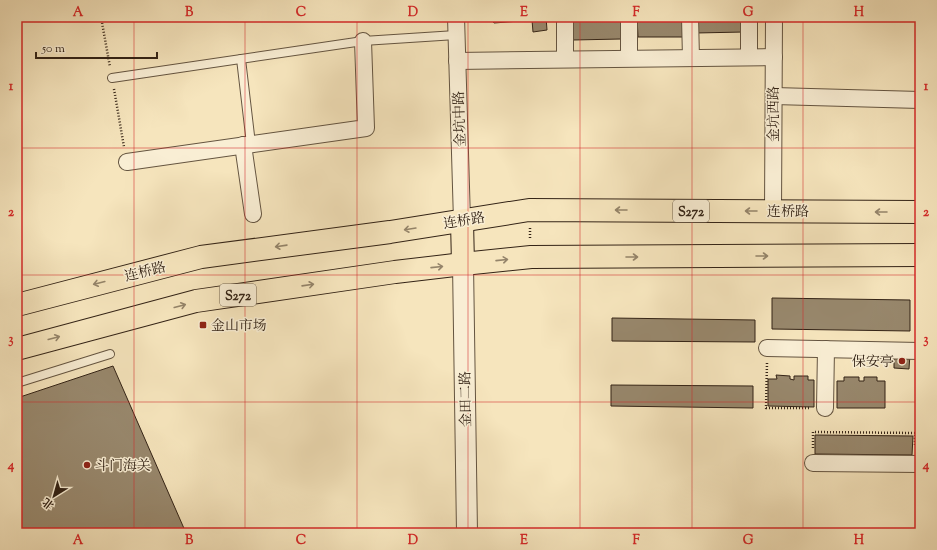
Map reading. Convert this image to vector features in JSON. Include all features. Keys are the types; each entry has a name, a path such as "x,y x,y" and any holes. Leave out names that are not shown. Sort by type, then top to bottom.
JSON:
{"main road":[{"name":"连桥路","path":"17,305 201,257 390,232 529,210 920,212"},
{"path":"462,221 463,264"},
{"name":"S272","path":"17,349 196,301 395,272 463,264 531,257 920,255"}],"street":[{"name":"金坑中路","path":"456,17 462,221"},
{"path":"565,17 565,59"},
{"path":"629,17 629,58"},
{"path":"690,17 690,58"},
{"path":"749,17 749,57"},
{"name":"金坑西路","path":"773,211 774,17"},
{"path":"127,162 366,128 363,41"},
{"path":"457,61 774,57"},
{"path":"774,96 920,100"},
{"path":"247,145 253,214"},
{"name":"金田二路","path":"463,264 467,533"},
{"path":"767,348 920,351"},
{"path":"825,408 826,349"},
{"path":"812,463 920,464"}],"lane":[{"path":"112,78 363,41 456,35"},
{"path":"241,59 247,145"},
{"path":"17,383 110,354"}],"path":[{"path":"529,210 531,257"},
{"path":"767,348 766,408 825,408"},
{"path":"812,463 813,432 915,433 915,445 920,445"}],"building":[{"path":"489,17 546,17 547,30 533,32 532,20 494,23"},
{"path":"572,17 621,17 621,39 573,40"},
{"path":"637,17 686,17 686,37 638,37"},
{"path":"696,17 744,17 744,32 696,33"},
{"path":"772,298 910,300 910,331 772,329"},
{"path":"612,318 755,320 755,342 612,341"},
{"name":"保安亭","path":"894,354 910,354 909,369 894,368"},
{"name":"斗门海关","path":"113,366 186,533 17,533 17,398"},
{"path":"776,375 790,376 790,379 794,380 794,376 808,376 808,380 814,380 814,407 768,406 768,379 777,379"},
{"path":"844,377 859,377 859,381 864,381 864,377 877,377 877,381 885,381 885,408 837,408 837,381 844,381"},
{"path":"611,385 753,386 753,408 611,406"},
{"path":"815,435 913,436 912,455 815,454"}],"place":[{"name":"金山市场","path":"203,325"},
{"name":"保安亭","path":"902,361"},
{"name":"斗门海关","path":"87,465"}]}
